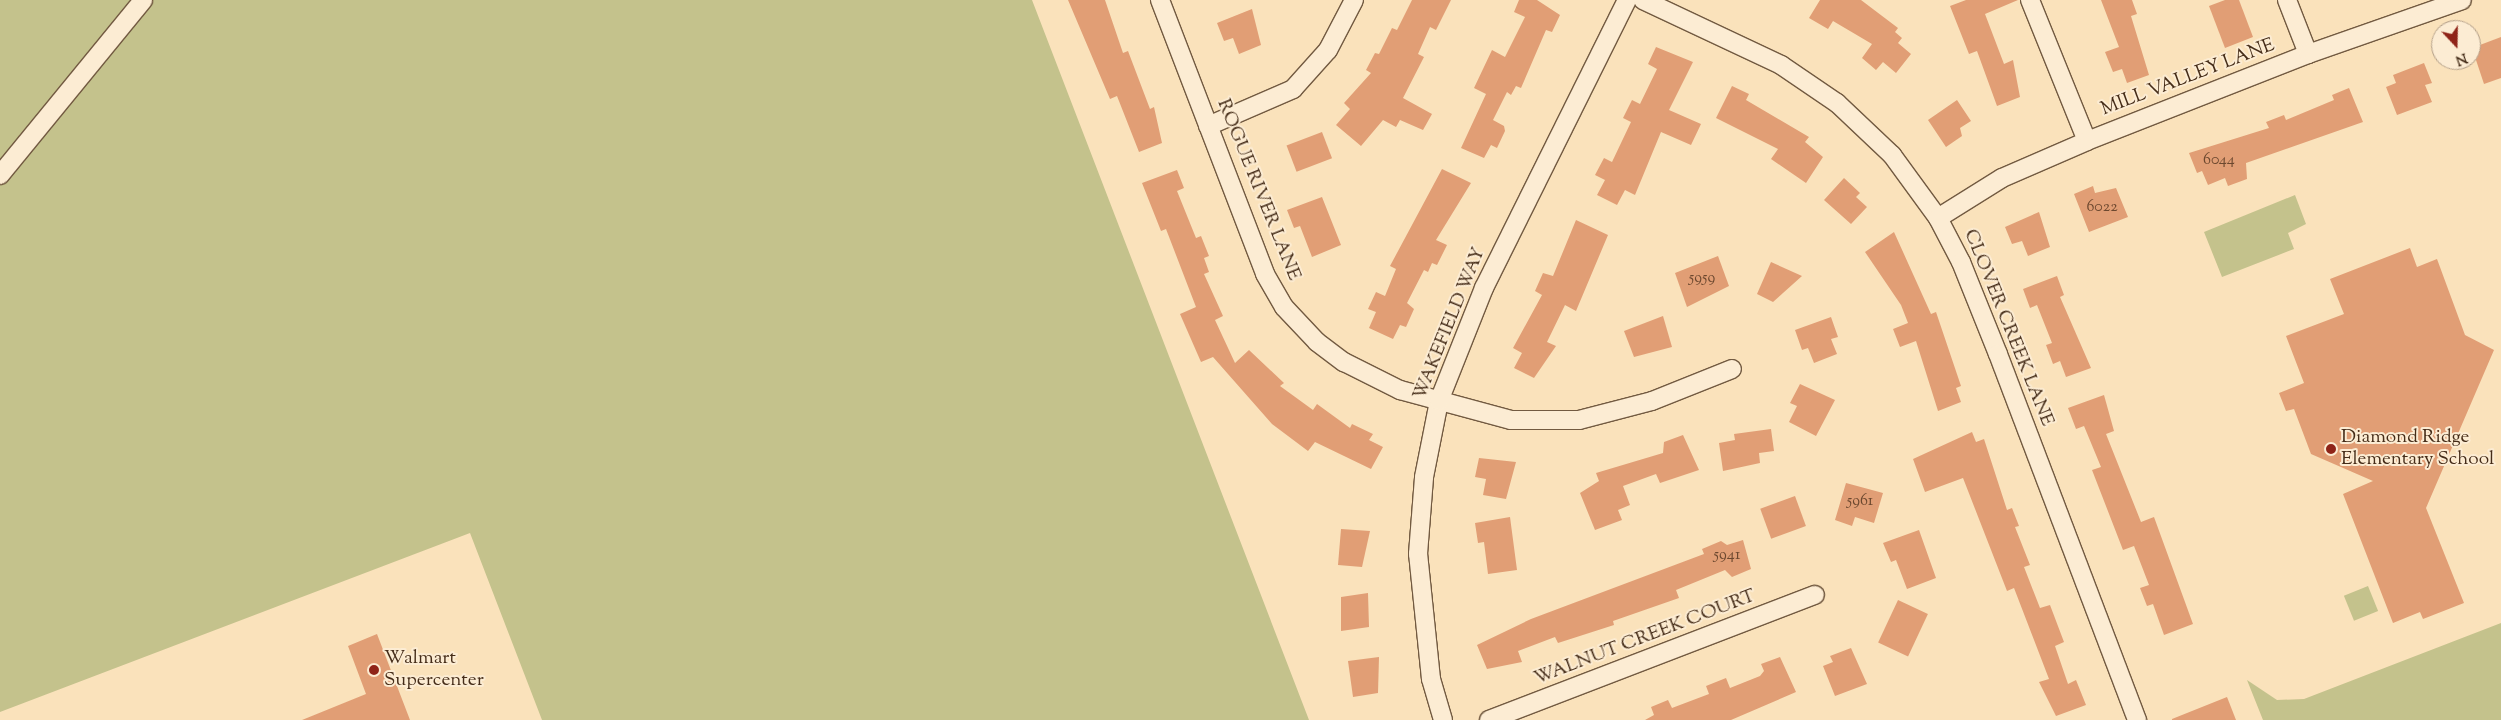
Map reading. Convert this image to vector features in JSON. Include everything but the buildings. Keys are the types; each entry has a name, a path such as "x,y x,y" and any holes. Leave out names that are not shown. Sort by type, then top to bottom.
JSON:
{"street":[{"path":"0,176 143,0"},
{"name":"ROGUE RIVER LANE","path":"1160,0 1264,274 1284,307 1317,342 1344,362 1400,390 1511,420 1579,420 1652,401 1732,369"},
{"path":"1208,126 1293,89 1328,50 1354,0"},
{"name":"WAKEFIELD WAY","path":"1443,720 1431,679 1418,554 1424,477 1439,401 1484,288 1627,0"},
{"name":"CLOVER CREEK LANE","path":"1643,0 1781,65 1837,104 1892,155 1938,218 1998,354 2137,720"},
{"path":"2030,0 2087,140"},
{"path":"2287,0 2308,54"},
{"name":"MILL VALLEY LANE","path":"1938,218 2002,178 2087,140 2308,54 2462,0"},
{"name":"WALNUT CREEK COURT","path":"1489,720 1815,595"}],"shaded area":[{"path":"0,0 1032,0 1309,720 542,720 470,533 0,712"},
{"path":"2295,195 2306,224 2288,233 2294,249 2222,277 2204,232"},
{"path":"2368,586 2378,611 2354,621 2344,596"},
{"path":"2501,623 2501,720 2263,720 2247,680 2277,700 2304,699"}],"place":[{"name":"Diamond Ridge Elementary School","path":"2331,449"},
{"name":"Walmart Supercenter","path":"374,670"}]}
